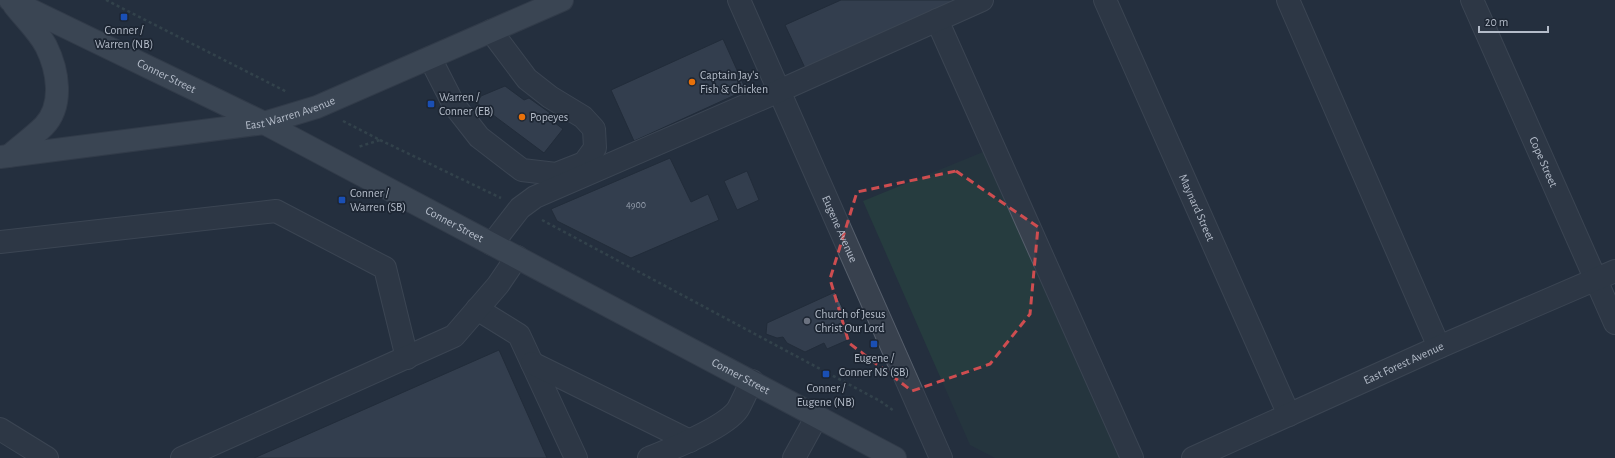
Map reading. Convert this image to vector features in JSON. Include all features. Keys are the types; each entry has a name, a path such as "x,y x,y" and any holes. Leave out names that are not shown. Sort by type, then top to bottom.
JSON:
{"main road":[{"name":"Conner Street","path":"10,0 264,123 896,458"},
{"path":"4,156 44,126 54,112 58,91 54,64 45,44 10,0"},
{"name":"East Warren Avenue","path":"4,156 264,123 317,108 562,0"}],"street":[{"name":"Eugene Avenue","path":"739,0 941,458"},
{"path":"492,244 520,208 535,197 779,91 982,0"},
{"name":"Maynard Street","path":"1105,0 1289,415"},
{"path":"1288,0 1439,347"},
{"name":"Cope Street","path":"1472,0 1605,276 1615,323"},
{"path":"937,20 1132,458"},
{"path":"430,58 454,105 479,137 522,170 556,174 584,163 596,148 594,129 583,117 550,97 527,79 491,31"},
{"path":"0,242 276,211 385,268 407,358"},
{"path":"182,458 454,336 498,285 517,257"},
{"name":"East Forest Avenue","path":"1193,458 1219,452 1289,415 1439,347 1605,276"},
{"path":"478,309 519,335 576,458"},
{"path":"532,363 690,441"},
{"path":"649,458 690,441 729,418 737,409 752,381"},
{"path":"794,458 817,416"},
{"path":"0,429 47,458"}],"path":[{"path":"106,0 260,78"},
{"path":"380,140 520,208 880,401 898,414"}],"highlighted area":[{"path":"956,171 1038,227 1030,314 990,364 912,391 849,343 830,279 857,192"}],"green space":[{"path":"983,152 1120,458 995,458 970,445 863,201"}],"building":[{"path":"841,0 957,0 805,68 785,25"},
{"path":"723,39 746,90 634,141 611,90"},
{"path":"505,86 524,100 529,98 550,113 547,117 563,129 544,153 477,103 481,96"},
{"path":"670,158 691,202 708,194 719,220 631,258 557,221 551,209"},
{"path":"747,171 759,200 737,210 724,181"},
{"name":"Church of Jesus Christ Our Lord","path":"835,292 846,316 841,319 850,339 827,349 824,343 805,352 787,343 783,337 777,338 766,334 767,323"},
{"path":"499,350 547,458 254,458"}],"place":[{"name":"Conner / Warren (NB)","path":"124,17"},
{"name":"Captain Jay's Fish & Chicken","path":"692,82"},
{"name":"Warren / Conner (EB)","path":"431,104"},
{"name":"Popeyes","path":"522,117"},
{"name":"Conner / Warren (SB)","path":"342,200"},
{"name":"Church of Jesus Christ Our Lord","path":"807,321"},
{"name":"Eugene / Conner NS (SB)","path":"874,344"},
{"name":"Conner / Eugene (NB)","path":"826,374"}]}
